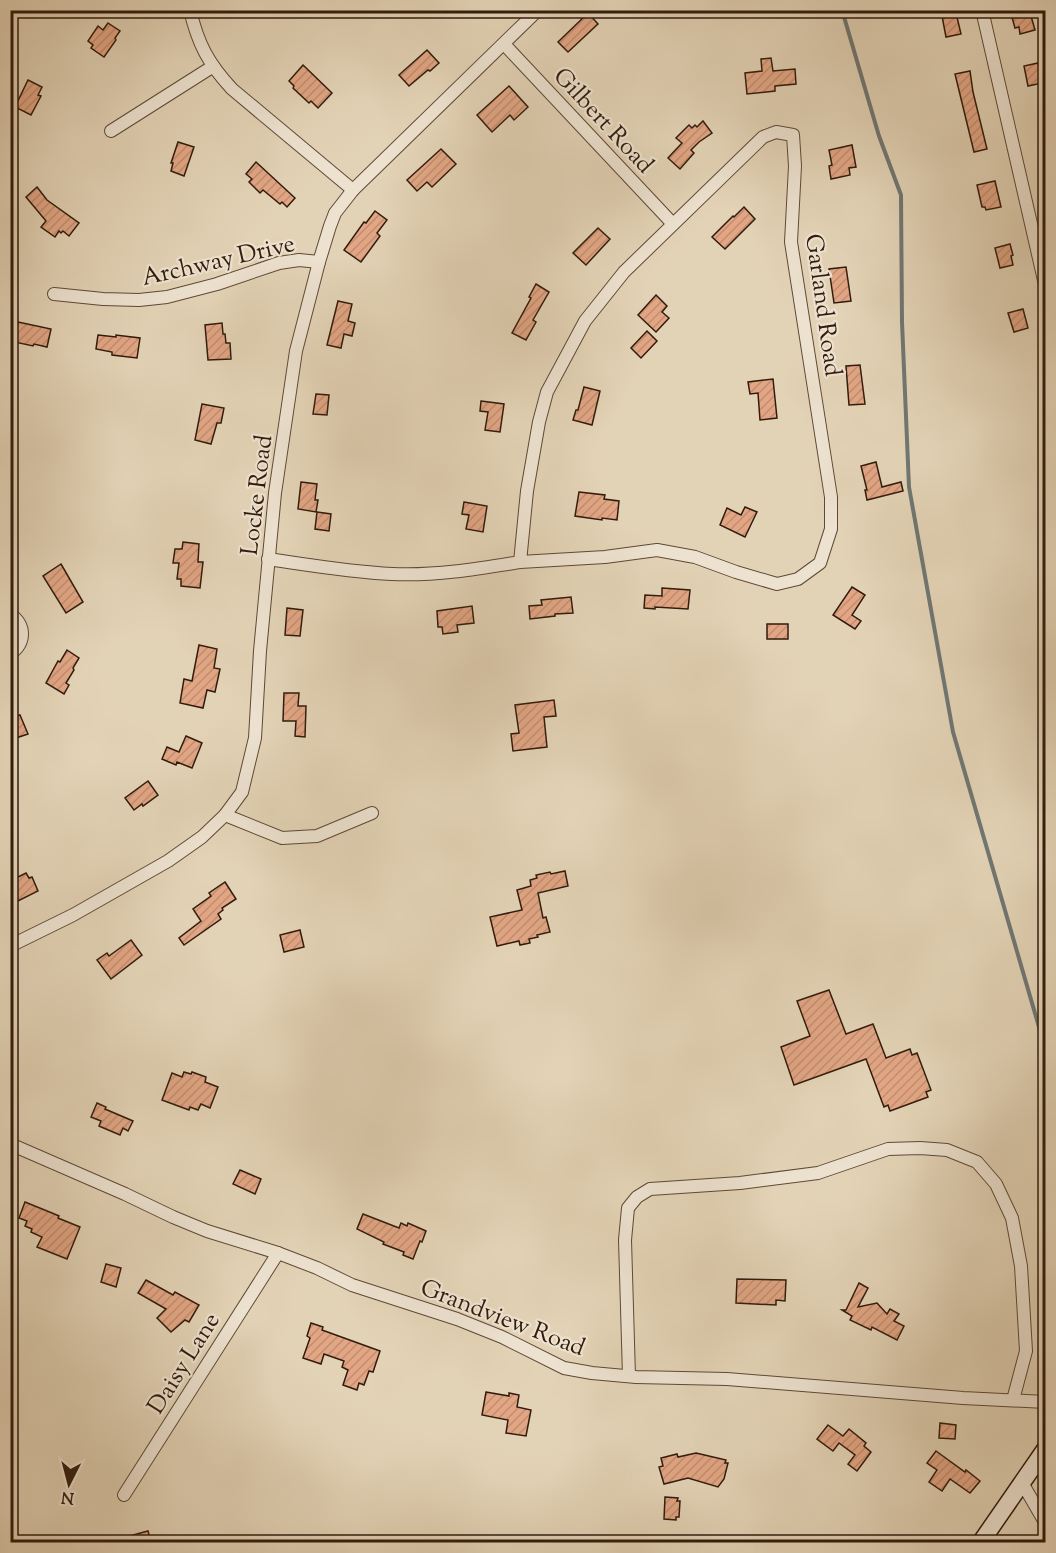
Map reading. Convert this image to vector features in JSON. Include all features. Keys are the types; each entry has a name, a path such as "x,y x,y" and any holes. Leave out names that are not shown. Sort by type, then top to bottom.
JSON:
{"main road":[{"path":"981,1542 1046,1448"}],"street":[{"path":"190,10 201,44 212,67 232,88 353,190"},
{"name":"Locke Road","path":"10,946 73,915 168,861 202,837 225,815 242,792 255,738 268,559 275,493 296,351 319,262 335,213 353,190 538,10"},
{"path":"981,10 1046,290"},
{"name":"Gilbert Road","path":"504,44 673,224"},
{"path":"111,131 212,67"},
{"name":"Garland Road","path":"268,559 341,570 394,574 463,571 520,562 605,557 657,550 695,557 777,584 798,579 820,563 831,529 831,497 791,242 795,166 793,135 776,132 763,137 624,272 585,321 548,392 538,422 527,491 520,562"},
{"name":"Archway Drive","path":"54,294 139,300 167,297 217,284 279,263 299,260 319,262"},
{"path":"10,614 18,620 22,632 20,644 10,654"},
{"path":"225,815 282,838 317,836 372,813"},
{"name":"Grandview Road","path":"10,1143 181,1221 278,1253 352,1285 466,1322 564,1368 628,1376 727,1379 963,1398 1046,1402"},
{"path":"628,1376 625,1240 628,1208 637,1197 650,1189 740,1183 818,1173 888,1149 938,1149 947,1150 976,1162 996,1184 1012,1218 1021,1266 1026,1351 1013,1400"},
{"name":"Daisy Lane","path":"124,1495 278,1253"},
{"path":"1021,1482 1046,1524"}],"building":[{"path":"1010,10 1025,10 1027,17 1031,16 1035,30 1020,34 1019,27 1015,28"},
{"path":"588,13 598,24 568,52 558,42"},
{"path":"956,13 961,34 946,37 942,16"},
{"path":"108,23 120,31 104,57 91,48 93,45 88,41 98,26 103,30"},
{"path":"427,50 439,63 409,86 399,75"},
{"path":"771,58 773,71 795,69 796,84 775,86 775,91 747,94 745,73 762,71 761,59"},
{"path":"1038,63 1042,83 1028,86 1024,66"},
{"path":"303,65 332,93 318,108 311,101 309,103 289,81"},
{"path":"970,71 987,149 974,152 955,74"},
{"path":"28,80 42,87 38,95 41,96 31,115 15,107"},
{"path":"509,86 528,107 514,120 510,115 492,132 477,115"},
{"path":"703,121 712,133 691,150 694,153 680,169 668,158 682,143 676,138 689,125 692,128 695,125 697,127"},
{"path":"178,142 194,147 184,176 171,171 173,163 171,163"},
{"path":"852,145 856,167 849,168 850,175 831,179 829,166 832,165 829,150"},
{"path":"441,149 456,164 432,187 427,182 417,191 407,180"},
{"path":"256,162 295,198 287,207 263,190 260,193 249,182 252,179 246,174"},
{"path":"995,181 1001,207 986,210 982,207 977,185"},
{"path":"37,187 47,200 79,223 69,236 59,231 55,237 41,227 46,221 26,197"},
{"path":"744,207 755,219 725,249 712,237"},
{"path":"375,211 387,220 377,233 380,236 361,262 344,250"},
{"path":"598,228 610,239 586,265 573,253"},
{"path":"1010,244 1013,265 1000,268 995,248"},
{"path":"846,267 851,301 834,303 829,269"},
{"path":"536,284 549,292 533,320 536,322 526,340 512,333"},
{"path":"656,295 667,306 662,312 669,318 656,332 638,315"},
{"path":"338,301 352,304 348,321 355,323 352,336 344,334 341,348 327,345"},
{"path":"1023,309 1028,328 1014,332 1008,313"},
{"path":"18,322 51,329 47,347 10,341 10,331 16,332"},
{"path":"222,323 226,343 230,343 231,359 208,360 205,325"},
{"path":"647,331 657,341 641,358 631,348"},
{"path":"98,335 140,338 137,358 112,355 112,352 96,349"},
{"path":"860,365 865,404 849,405 846,366"},
{"path":"773,379 777,418 760,420 758,393 750,394 748,382"},
{"path":"584,387 600,391 592,425 573,420"},
{"path":"316,394 329,395 327,415 313,414"},
{"path":"481,401 504,404 500,432 485,430 488,412 480,411"},
{"path":"202,404 224,408 221,423 217,423 211,444 195,440"},
{"path":"876,462 882,487 901,482 903,491 867,500 861,466"},
{"path":"301,482 317,484 316,512 298,509"},
{"path":"579,492 605,495 604,499 619,501 617,520 575,516"},
{"path":"464,502 487,506 483,532 466,529 469,515 462,514"},
{"path":"745,507 757,512 745,537 720,525 727,508 741,515"},
{"path":"317,512 331,514 329,531 315,529"},
{"path":"183,542 199,544 198,562 203,562 200,588 181,586 181,579 177,579 179,563 173,563 175,549 182,549"},
{"path":"61,564 83,602 66,613 43,576"},
{"path":"852,587 865,595 852,615 861,621 855,629 833,615"},
{"path":"662,588 690,590 688,609 644,608 645,595 662,596"},
{"path":"571,597 573,613 530,619 529,606 542,605 541,600"},
{"path":"472,606 474,623 457,625 458,632 443,634 442,627 438,627 437,611"},
{"path":"287,608 303,610 300,636 285,635"},
{"path":"767,624 788,624 788,639 767,639"},
{"path":"199,645 217,649 214,668 220,669 215,692 207,690 203,708 180,703 184,679 192,681"},
{"path":"67,650 79,658 66,683 69,685 64,694 46,683"},
{"path":"284,693 299,693 298,706 306,706 305,737 295,736 296,721 283,721"},
{"path":"554,700 556,716 544,717 547,747 513,751 511,734 519,733 515,705"},
{"path":"20,715 28,734 16,738 15,735 10,737 10,718"},
{"path":"186,736 202,743 192,768 162,759 167,747 179,752"},
{"path":"148,781 158,795 134,810 125,798"},
{"path":"565,871 568,886 538,893 543,918 546,917 550,932 529,939 530,943 520,945 519,941 497,946 490,917 522,910 517,890 531,886 530,880 537,878 536,875"},
{"path":"26,873 29,878 32,877 38,891 10,905 10,881"},
{"path":"225,882 236,899 222,908 223,910 218,914 221,919 184,945 179,938 201,921 193,909 211,896 209,893"},
{"path":"300,930 304,947 284,952 280,935"},
{"path":"131,940 142,955 111,979 97,960 107,953 109,956"},
{"path":"829,990 846,1034 873,1024 886,1058 910,1049 912,1055 917,1053 931,1090 926,1092 928,1097 890,1111 888,1105 884,1107 866,1059 794,1085 781,1047 810,1036 797,1001"},
{"path":"184,1072 206,1077 205,1082 218,1087 210,1108 201,1104 198,1110 190,1107 189,1110 162,1100 172,1073 182,1077"},
{"path":"97,1103 133,1121 128,1131 123,1128 120,1135 99,1126 101,1121 91,1117"},
{"path":"240,1170 261,1179 255,1194 233,1184"},
{"path":"25,1202 80,1227 67,1259 37,1247 42,1237 31,1232 32,1229 25,1226 27,1221 19,1218"},
{"path":"363,1214 399,1228 401,1223 407,1226 408,1223 426,1231 413,1259 403,1255 404,1252 383,1244 384,1242 357,1229"},
{"path":"106,1264 121,1268 116,1287 101,1282"},
{"path":"737,1279 786,1280 785,1301 776,1300 776,1305 736,1303"},
{"path":"146,1280 173,1295 175,1292 199,1305 189,1322 185,1320 171,1332 157,1318 166,1309 138,1293"},
{"path":"859,1283 868,1288 858,1307 877,1303 887,1314 890,1309 899,1314 894,1321 904,1326 897,1340 872,1327 871,1330 850,1320 852,1316 842,1310 846,1310"},
{"path":"311,1323 323,1327 322,1330 380,1351 373,1372 369,1371 364,1385 359,1383 357,1390 343,1385 348,1370 342,1367 344,1361 324,1354 321,1364 303,1358 310,1338 307,1336"},
{"path":"486,1392 509,1396 509,1393 519,1395 517,1407 531,1410 526,1436 506,1433 508,1420 482,1415"},
{"path":"940,1423 956,1425 955,1439 939,1438"},
{"path":"828,1425 843,1436 849,1429 866,1443 864,1446 871,1452 857,1471 848,1464 855,1455 839,1443 833,1451 817,1439"},
{"path":"936,1451 980,1481 970,1493 950,1479 942,1491 929,1482 937,1470 927,1463"},
{"path":"696,1453 726,1460 725,1463 728,1463 724,1479 718,1487 688,1478 664,1484 659,1467 663,1466 661,1458"},
{"path":"665,1497 678,1498 677,1501 680,1501 679,1517 676,1517 676,1520 664,1519"},
{"path":"148,1531 151,1542 118,1542 118,1539"}],"waterway":[{"path":"842,10 879,136 901,195 902,322 909,487 953,732 1046,1051"}]}
